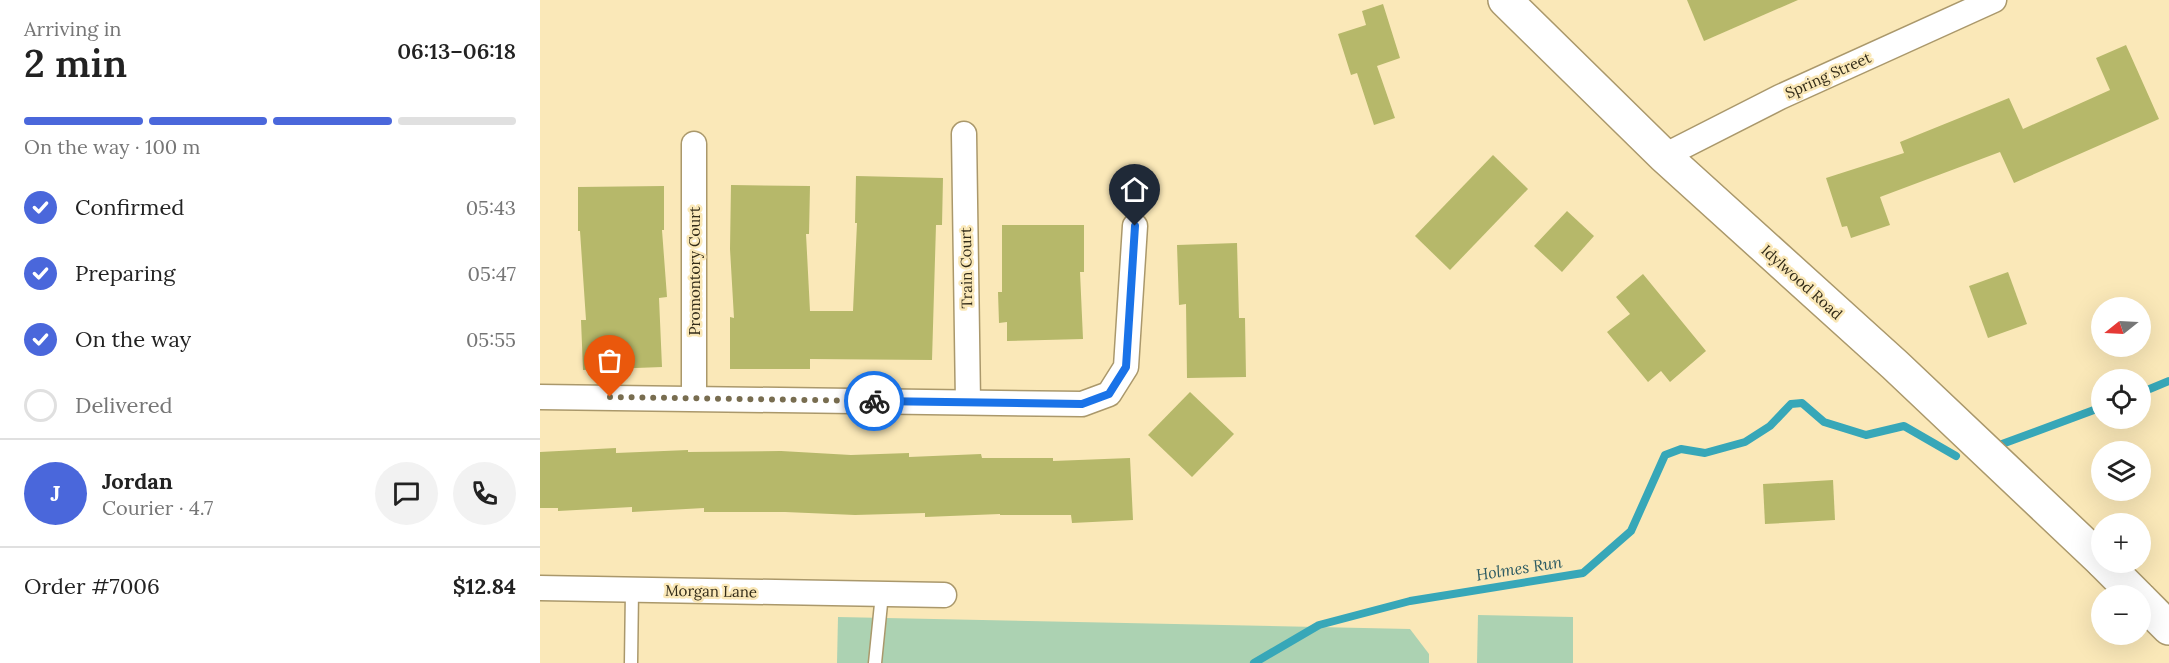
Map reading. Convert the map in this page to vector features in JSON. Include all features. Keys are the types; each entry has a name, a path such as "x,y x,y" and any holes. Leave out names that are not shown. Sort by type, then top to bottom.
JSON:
{"main road":[{"name":"Idylwood Road","path":"1505,0 1664,156 1895,365 2091,552"},
{"name":"Idylwood Road","path":"2113,573 2126,585"},
{"path":"2151,610 2169,628"}],"street":[{"name":"Spring Street","path":"1664,156 1780,97 1994,0"},
{"name":"Train Court","path":"964,134 968,402"},
{"name":"Promontory Court","path":"694,144 694,398"},
{"path":"540,397 1082,404 1109,394 1126,367 1135,226"},
{"name":"Morgan Lane","path":"540,588 944,595"}],"lane":[{"path":"631,663 632,590"},
{"path":"875,663 882,594"}],"green space":[{"path":"1478,615 1573,617 1573,663 1477,663"},
{"path":"838,617 1410,629 1429,654 1429,663 837,663"}],"building":[{"path":"1687,0 1798,0 1704,41"},
{"path":"1383,4 1400,58 1377,66 1395,118 1374,125 1357,73 1351,75 1338,34 1366,25 1362,11"},
{"path":"2126,45 2159,119 2014,183 2000,152 1880,197 1890,225 1851,238 1847,226 1842,227 1826,178 1904,153 1900,142 2009,98 2023,129 2110,90 2096,58"},
{"path":"1493,155 1528,189 1450,270 1415,236"},
{"path":"856,176 943,178 942,225 936,225 932,360 810,359 810,369 730,369 730,317 734,318 730,249 731,185 810,186 809,234 806,234 810,311 853,311 857,223 855,223"},
{"path":"664,186 664,230 662,230 667,297 659,298 662,367 583,370 581,320 586,320 580,231 578,231 578,187"},
{"path":"1567,211 1594,236 1562,272 1534,246"},
{"path":"1002,225 1084,225 1084,272 1080,272 1083,339 1007,341 1007,322 999,323 998,292 1002,292"},
{"path":"1237,243 1239,318 1245,318 1246,377 1187,378 1186,304 1179,305 1177,245"},
{"path":"2008,272 2027,324 1988,338 1969,286"},
{"path":"1643,274 1706,351 1670,382 1661,371 1648,382 1607,332 1630,314 1616,297"},
{"path":"1190,392 1234,434 1192,477 1148,435"},
{"path":"616,448 616,453 688,450 688,452 781,451 851,455 909,453 909,457 981,454 982,458 1053,458 1053,461 1130,458 1133,520 1072,523 1071,515 1000,514 925,517 925,513 855,515 704,512 704,508 632,512 632,507 558,511 558,508 540,508 540,452"},
{"path":"1833,480 1835,520 1765,524 1763,484"}],"waterway":[{"name":"Holmes Run","path":"2151,388 2169,381"},
{"name":"Holmes Run","path":"1254,663 1319,625 1410,601 1583,573 1631,531 1665,455 1681,449 1705,453 1745,442 1770,426 1791,404 1802,403 1824,422 1866,435 1904,426 1956,456"},
{"name":"Holmes Run","path":"2002,444 2091,411"}],"way so far":[{"path":"610,397 874,401"}],"route":[{"path":"874,401 1082,404 1109,394 1126,367 1135,226"}]}
